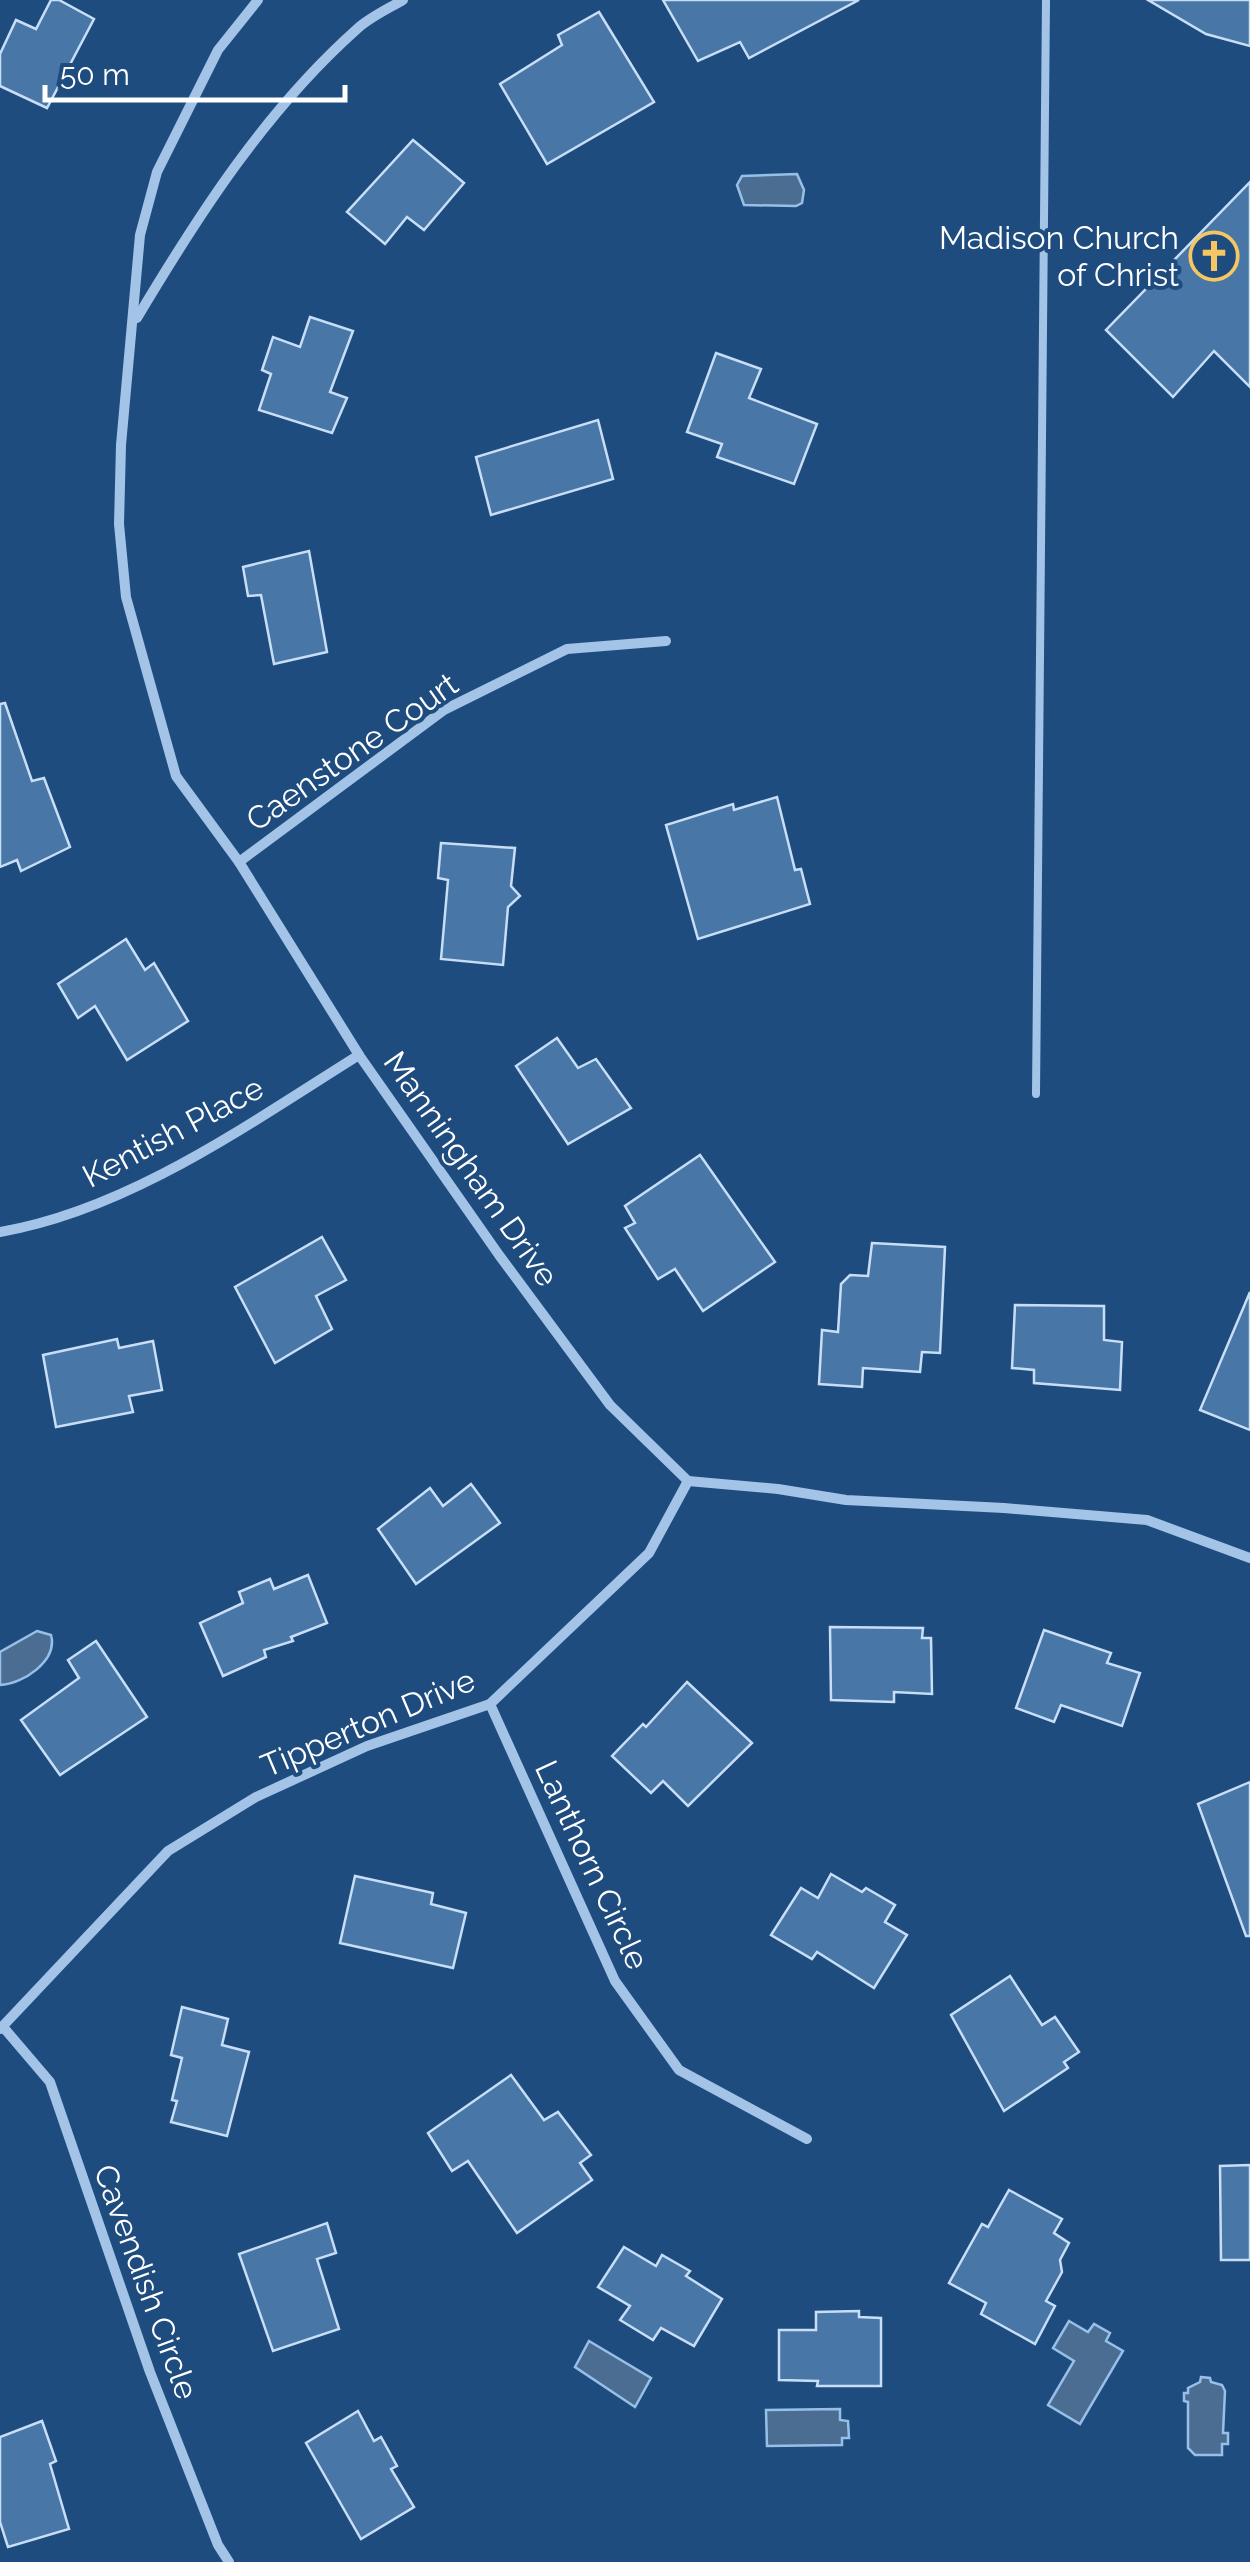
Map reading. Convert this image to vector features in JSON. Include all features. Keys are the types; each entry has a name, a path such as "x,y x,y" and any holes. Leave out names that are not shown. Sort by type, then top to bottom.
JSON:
{"street":[{"name":"Manningham Drive","path":"258,0 218,50 157,172 140,235 121,445 119,524 126,596 176,776 239,862 359,1055 499,1254 610,1405 688,1481"},
{"name":"Manningham Drive","path":"134,323 194,224 258,136 360,26 403,0"},
{"name":"Caenstone Court","path":"239,862 444,710 567,649 666,641"},
{"name":"Kentish Place","path":"0,1232 27,1228 132,1189 212,1147 359,1055"},
{"path":"688,1481 846,1500 1147,1520 1250,1558"},
{"name":"Tipperton Drive","path":"2,2028 168,1851 256,1797 367,1746 490,1704 649,1553 688,1481"},
{"name":"Lanthorn Circle","path":"490,1704 615,1981 668,2055 679,2070 807,2139"},
{"name":"Cavendish Circle","path":"2,2028 50,2082 150,2372 218,2545 229,2562"}],"lane":[{"path":"1036,1094 1046,0"}],"water":[{"path":"797,174 804,190 802,203 744,205 737,185 742,176"},
{"path":"37,1631 51,1635 52,1645 44,1662 28,1676 0,1685 0,1652"},
{"path":"1069,2321 1088,2332 1094,2324 1110,2333 1106,2341 1123,2351 1080,2424 1048,2405 1074,2361 1053,2348"},
{"path":"589,2341 651,2378 635,2407 575,2367"},
{"path":"1201,2377 1222,2385 1225,2391 1223,2433 1228,2433 1228,2444 1222,2444 1222,2455 1195,2455 1188,2448 1188,2402 1184,2401 1184,2393"},
{"path":"840,2409 840,2420 848,2421 849,2438 842,2438 842,2445 767,2446 766,2410"}],"building":[{"path":"51,0 59,0 94,19 47,108 0,86 0,54 16,20 36,29"},
{"path":"663,0 859,0 749,58 740,42 698,61"},
{"path":"1148,0 1250,0 1250,46 1206,34"},
{"path":"599,12 654,102 547,164 500,84 562,45 558,35"},
{"path":"413,140 464,183 424,230 407,217 385,244 347,212"},
{"name":"Madison Church of Christ","path":"1250,182 1250,387 1214,351 1173,397 1106,330"},
{"path":"310,317 353,331 330,392 347,398 332,433 259,410 271,374 262,370 273,337 300,347"},
{"path":"716,353 761,369 749,398 817,424 794,484 717,457 722,444 687,432"},
{"path":"598,420 613,479 491,515 476,457"},
{"path":"309,551 327,652 274,664 261,595 248,596 243,567"},
{"path":"5,703 32,781 44,778 70,847 21,871 17,860 0,867 0,704"},
{"path":"777,797 795,870 801,869 810,904 698,939 666,825 733,804 734,810"},
{"path":"441,843 515,848 511,886 520,896 508,907 503,965 441,959 448,880 438,878"},
{"path":"126,939 145,970 154,963 188,1021 127,1060 95,1006 78,1018 58,984"},
{"path":"557,1038 578,1068 596,1059 631,1108 568,1144 516,1066"},
{"path":"700,1155 775,1262 703,1311 675,1269 658,1279 625,1228 635,1223 625,1206"},
{"path":"322,1237 346,1280 316,1296 332,1329 275,1363 235,1287"},
{"path":"872,1243 945,1247 940,1353 922,1352 920,1372 863,1368 862,1387 819,1384 822,1330 838,1332 841,1284 850,1275 868,1276"},
{"path":"1250,1292 1250,1430 1200,1410"},
{"path":"1015,1305 1104,1306 1104,1340 1122,1342 1120,1390 1034,1383 1034,1370 1012,1368"},
{"path":"117,1339 119,1348 153,1341 162,1390 129,1396 133,1412 56,1427 43,1355"},
{"path":"471,1484 500,1523 416,1584 378,1529 430,1488 443,1506"},
{"path":"308,1575 327,1623 291,1637 293,1641 264,1650 266,1657 223,1676 200,1623 243,1603 239,1592 270,1579 274,1589"},
{"path":"830,1627 923,1628 922,1638 931,1638 932,1694 894,1692 894,1702 831,1700"},
{"path":"1044,1630 1111,1653 1107,1663 1140,1673 1122,1726 1061,1705 1054,1722 1016,1708"},
{"path":"96,1641 147,1717 60,1775 21,1720 79,1678 68,1660"},
{"path":"687,1682 752,1743 688,1806 663,1781 651,1793 612,1756 643,1724 646,1727"},
{"path":"1250,1782 1250,1936 1246,1936 1198,1804"},
{"path":"831,1874 895,1905 885,1922 907,1935 874,1988 817,1952 812,1959 771,1935 801,1888 818,1898"},
{"path":"355,1876 433,1893 431,1904 466,1913 453,1968 340,1943"},
{"path":"1010,1976 1042,2025 1055,2017 1079,2052 1064,2062 1068,2068 1004,2111 951,2015"},
{"path":"182,2007 228,2019 222,2045 249,2052 227,2136 171,2122 182,2058 171,2055"},
{"path":"511,2075 544,2120 558,2112 591,2155 580,2163 592,2180 517,2233 468,2161 452,2171 428,2133"},
{"path":"1250,2165 1250,2260 1221,2260 1220,2166"},
{"path":"1009,2190 1062,2219 1054,2233 1069,2243 1060,2260 1062,2272 1046,2301 1055,2306 1035,2344 981,2314 986,2303 949,2283 982,2224 988,2227"},
{"path":"327,2223 336,2253 317,2259 339,2329 273,2351 239,2254"},
{"path":"624,2247 656,2266 662,2255 690,2271 686,2276 722,2299 694,2346 661,2328 653,2340 620,2320 630,2306 598,2287"},
{"path":"859,2311 859,2317 881,2318 881,2386 817,2386 818,2381 779,2380 779,2330 816,2330 816,2312"},
{"path":"358,2411 374,2441 381,2437 397,2466 391,2469 414,2507 361,2539 306,2443"},
{"path":"42,2421 56,2461 50,2464 69,2529 8,2547 0,2522 0,2437"}],"place":[{"name":"Madison Church of Christ","path":"1214,256"}]}
